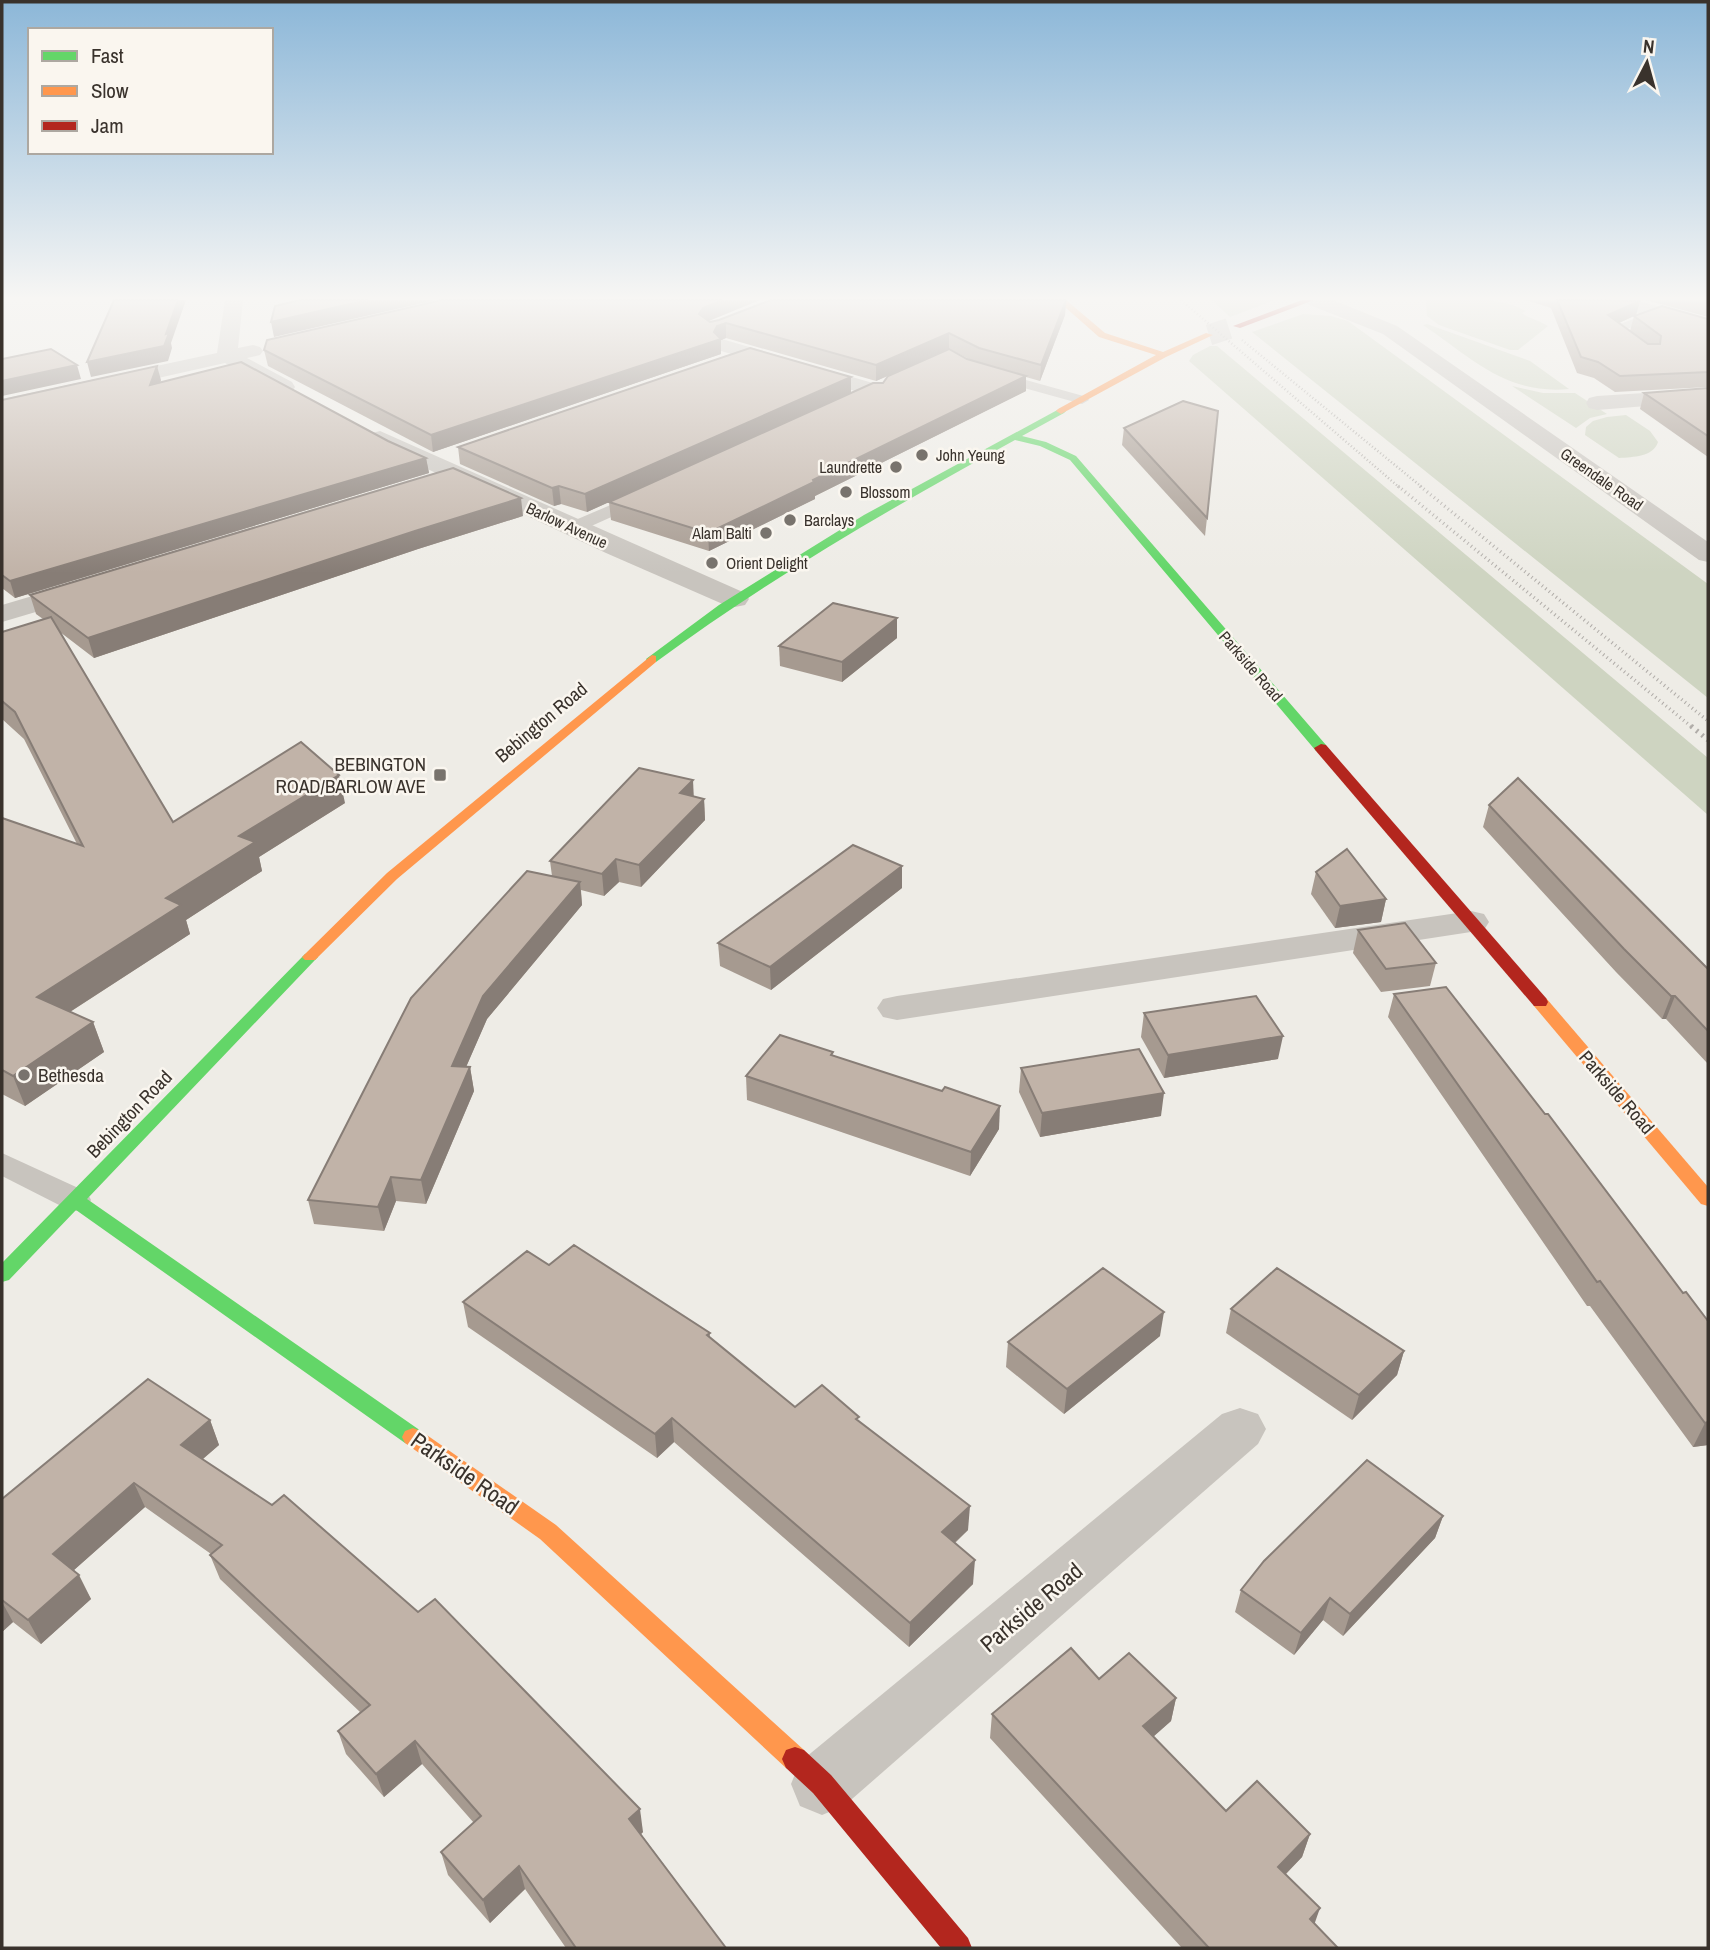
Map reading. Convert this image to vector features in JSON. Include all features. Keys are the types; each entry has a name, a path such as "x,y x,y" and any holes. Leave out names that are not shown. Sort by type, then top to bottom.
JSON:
{"main road":[{"name":"Bebington Road","path":"2,1275 265,1002 392,876 665,648 735,599 868,517 1098,391"},
{"name":"Parkside Road","path":"1014,437 1043,444 1073,458 1708,1199"},
{"name":"Parkside Road","path":"76,1200 548,1532 822,1784 958,1948"}],"street":[{"path":"2,406 70,391"},
{"path":"291,391 308,400"},
{"name":"Greendale Road","path":"1477,391 1708,554"},
{"path":"1597,402 1708,395"},
{"name":"Barlow Avenue","path":"366,430 432,463 458,465 572,528 735,599"},
{"path":"419,487 458,465"},
{"path":"2,614 106,582"},
{"path":"897,1008 1471,922"},
{"name":"Parkside Road","path":"822,1784 1240,1429"}],"lane":[{"path":"854,401 875,391"},
{"path":"1050,391 1082,400"},
{"path":"572,528 659,489"},
{"path":"2,1163 76,1200"}],"green space":[{"path":"1223,391 1271,391 1708,758 1708,815"},
{"path":"1326,391 1444,391 1708,584 1708,698"},
{"path":"1520,391 1575,393 1607,414 1590,418 1576,428"},
{"path":"1626,415 1650,431 1658,442 1652,451 1619,458 1585,435 1586,427 1593,421"}],"building":[{"path":"43,391 295,391 388,441 426,458 10,581 2,575 2,400"},
{"path":"345,391 564,391 431,435"},
{"path":"623,391 819,391 585,494 559,486 552,488 458,447"},
{"path":"855,391 995,391 708,533 609,502"},
{"path":"1708,391 1708,436 1644,393"},
{"path":"1183,401 1218,411 1207,518 1124,428"},
{"path":"453,468 521,498 88,638 30,595"},
{"path":"833,603 897,618 842,662 779,646"},
{"path":"51,617 173,822 301,742 339,775 239,836 255,842 166,898 181,905 37,997 93,1022 13,1076 2,1070 2,818 83,846 15,712 2,701 2,632"},
{"path":"639,768 693,780 680,793 704,799 639,865 616,859 602,874 550,861"},
{"path":"1518,778 1708,969 1708,1031 1624,949 1489,805"},
{"path":"853,845 902,866 770,967 718,943"},
{"path":"1347,849 1386,899 1340,906 1316,872"},
{"path":"527,871 580,882 483,996 452,1066 470,1067 421,1180 391,1177 378,1207 308,1200 411,998"},
{"path":"1405,923 1436,963 1386,969 1358,930"},
{"path":"1446,987 1545,1114 1548,1114 1683,1293 1686,1292 1708,1321 1708,1422 1705,1423 1600,1281 1597,1282 1394,994"},
{"path":"1256,996 1283,1036 1168,1055 1144,1013"},
{"path":"780,1035 833,1052 831,1055 942,1091 945,1087 1000,1106 971,1152 746,1076"},
{"path":"1139,1049 1164,1093 1042,1113 1021,1068"},
{"path":"574,1245 710,1333 707,1335 795,1407 822,1385 859,1417 856,1419 970,1506 942,1532 975,1560 910,1623 672,1418 655,1434 463,1302 527,1251 549,1265"},
{"path":"1103,1268 1164,1312 1067,1389 1008,1342"},
{"path":"1277,1268 1404,1351 1359,1395 1231,1309"},
{"path":"148,1379 210,1420 181,1445 272,1505 284,1495 418,1612 435,1599 640,1809 629,1819 726,1948 576,1948 519,1866 483,1900 441,1852 481,1816 415,1741 376,1774 338,1731 370,1705 210,1555 222,1545 134,1483 53,1554 79,1575 28,1620 2,1600 2,1499"},
{"path":"1367,1460 1443,1516 1350,1614 1330,1598 1301,1633 1241,1590 1264,1561"},
{"path":"1071,1648 1099,1679 1129,1653 1176,1698 1143,1726 1226,1811 1257,1781 1310,1834 1278,1867 1320,1908 1310,1919 1338,1948 1209,1948 992,1714"}],"railway":[{"path":"1287,391 1400,488"},
{"path":"1304,391 1423,488"},
{"path":"1398,486 1693,728"},
{"path":"1420,486 1708,721"},
{"path":"1691,726 1708,740"}],"traffic: fast":[{"path":"652,659 723,607 868,517 1061,411"},
{"path":"1014,437 1043,444 1073,458 1321,748"},
{"path":"2,1275 310,957"},
{"path":"76,1200 413,1437"}],"traffic: slow":[{"path":"1061,411 1097,391"},
{"path":"310,957 392,876 652,659"},
{"path":"1540,1002 1708,1199"},
{"path":"413,1437 548,1532 795,1759"}],"traffic: jam":[{"path":"1321,748 1540,1002"},
{"path":"795,1759 822,1784 958,1948"}],"place":[{"name":"John Yeung","path":"922,455"},
{"name":"Laundrette","path":"896,467"},
{"name":"Blossom","path":"846,492"},
{"name":"Barclays","path":"790,520"},
{"name":"Alam Balti","path":"766,533"},
{"name":"Orient Delight","path":"712,563"},
{"name":"BEBINGTON ROAD/BARLOW AVE","path":"440,775"},
{"name":"Bethesda","path":"24,1075"}]}
